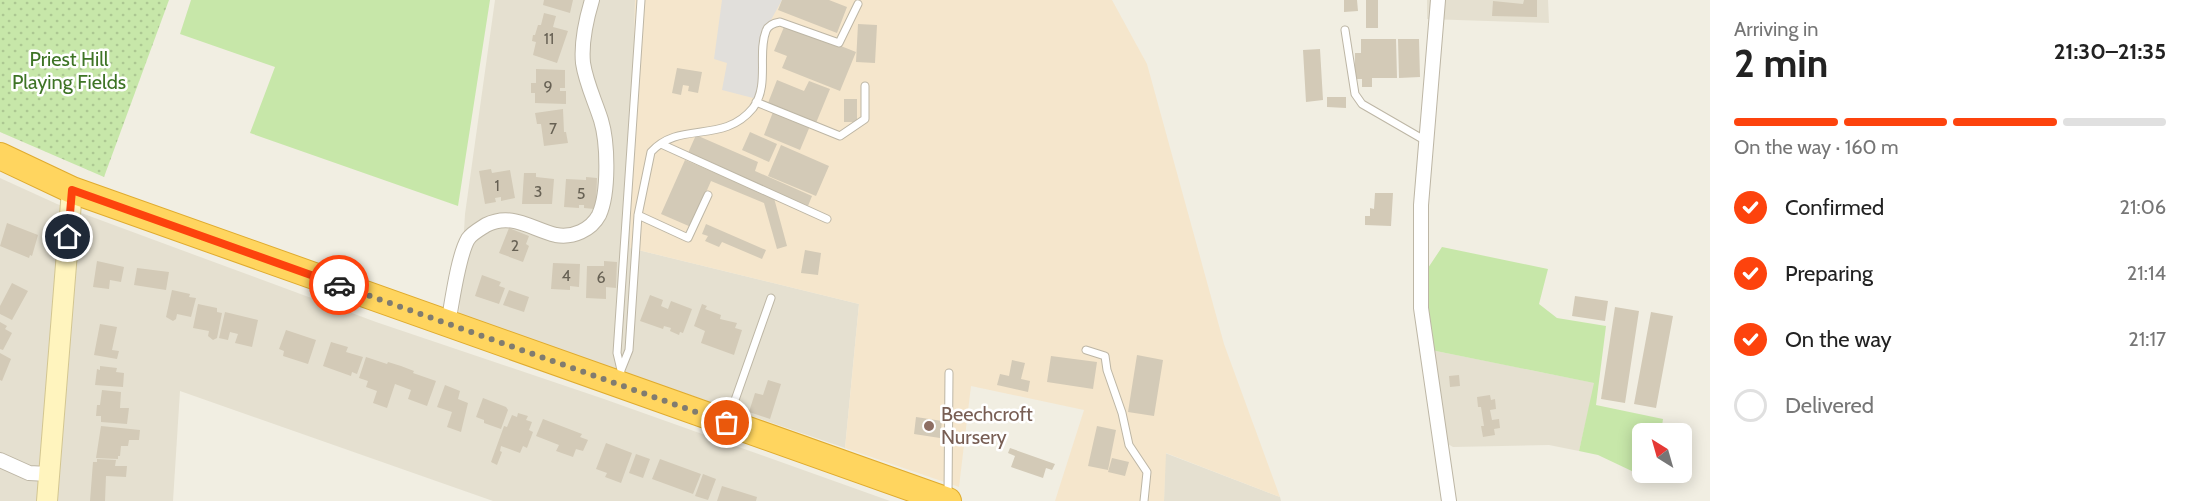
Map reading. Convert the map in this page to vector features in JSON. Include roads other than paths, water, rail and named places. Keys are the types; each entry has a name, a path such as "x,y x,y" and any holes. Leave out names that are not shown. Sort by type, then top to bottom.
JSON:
{"highway":[{"path":"0,156 72,190 448,324 620,377 727,423 948,501"}],"street":[{"path":"448,324 464,252 469,238 476,232 491,223 511,220 556,235 568,235 586,230 597,218 604,201 604,138 601,119 585,74 583,50 592,0"},
{"path":"1438,0 1421,205 1421,308 1449,501"},
{"path":"47,501 72,190"},
{"path":"0,460 28,473 48,474"}],"lane":[{"path":"620,377 617,342 641,0"},
{"path":"620,377 629,350 638,215 651,152 673,136 721,130 742,120 756,102 762,84 766,29 773,23 780,22 839,43 858,4"},
{"path":"1345,30 1355,94 1362,104 1426,141"},
{"path":"756,102 840,136 865,119 865,86"},
{"path":"661,144 827,219"},
{"path":"638,215 688,238 708,195"},
{"path":"727,423 771,298"},
{"path":"1086,350 1105,356 1129,445 1147,472 1144,501"},
{"path":"948,501 949,373"}],"place":[{"name":"Beechcroft Nursery","path":"929,426"}],"park label":[{"name":"Priest Hill Playing Fields","path":"69,70"}]}
